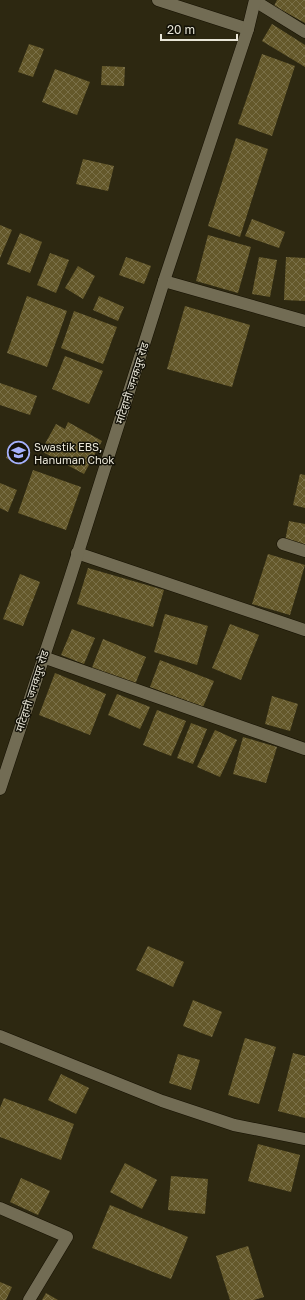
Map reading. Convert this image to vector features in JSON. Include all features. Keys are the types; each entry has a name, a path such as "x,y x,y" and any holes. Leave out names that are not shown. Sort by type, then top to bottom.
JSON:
{"street":[{"path":"158,0 248,29"},
{"path":"255,0 305,32"},
{"name":"मटिहानी जनकपुर रोड","path":"0,789 164,281 248,29 255,0"},
{"path":"164,281 305,321"},
{"path":"283,544 305,551"},
{"path":"77,553 305,630"},
{"path":"43,657 305,750"},
{"path":"0,1036 176,1106 234,1125 305,1139"},
{"path":"0,1208 67,1237 29,1300"}],"building":[{"path":"277,0 305,0 305,23 274,6"},
{"path":"272,24 305,45 305,67 262,41"},
{"path":"29,44 44,49 33,77 18,72"},
{"path":"262,54 295,66 272,136 238,124"},
{"path":"102,66 125,67 124,86 101,85"},
{"path":"55,69 90,82 77,115 42,102"},
{"path":"236,138 268,149 240,237 208,226"},
{"path":"83,159 114,166 108,191 76,184"},
{"path":"252,219 285,232 279,248 245,236"},
{"path":"0,225 12,230 0,258"},
{"path":"20,233 42,242 30,273 7,264"},
{"path":"208,235 251,247 238,293 196,281"},
{"path":"50,253 69,260 56,293 37,285"},
{"path":"126,257 151,266 144,284 119,275"},
{"path":"259,257 277,260 270,297 252,294"},
{"path":"286,257 305,258 305,301 284,300"},
{"path":"78,266 95,276 83,299 65,288"},
{"path":"27,296 67,311 47,367 7,353"},
{"path":"99,296 124,307 118,321 93,310"},
{"path":"185,306 250,325 232,387 167,369"},
{"path":"74,311 117,327 103,364 61,348"},
{"path":"65,356 103,371 89,404 52,389"},
{"path":"0,383 37,396 30,415 0,405"},
{"path":"68,422 102,441 84,474 41,451 56,424 65,429"},
{"path":"13,444 28,452 21,465 6,458"},
{"path":"33,470 81,487 66,530 18,513"},
{"path":"300,474 305,475 305,508 293,505"},
{"path":"0,483 17,490 8,512 0,508"},
{"path":"289,521 305,524 305,546 285,541"},
{"path":"268,554 305,565 290,615 252,604"},
{"path":"88,568 164,590 153,627 77,604"},
{"path":"20,574 40,582 23,626 3,619"},
{"path":"165,614 208,626 197,665 154,652"},
{"path":"230,624 259,635 241,680 212,668"},
{"path":"72,629 95,638 84,664 61,655"},
{"path":"103,639 146,657 134,687 91,670"},
{"path":"160,660 214,681 203,707 150,687"},
{"path":"55,673 106,694 90,735 39,715"},
{"path":"117,694 150,707 140,729 108,715"},
{"path":"272,696 298,704 290,731 265,724"},
{"path":"157,710 186,721 171,756 143,745"},
{"path":"191,723 207,729 193,764 177,758"},
{"path":"215,730 237,740 220,777 197,767"},
{"path":"243,737 277,747 266,783 233,774"},
{"path":"148,946 184,962 173,987 136,970"},
{"path":"193,1000 222,1012 212,1037 183,1026"},
{"path":"245,1038 276,1047 259,1104 228,1095"},
{"path":"293,1053 305,1056 305,1118 278,1111"},
{"path":"178,1054 200,1060 191,1090 169,1083"},
{"path":"61,1074 89,1088 76,1114 48,1100"},
{"path":"4,1098 74,1124 61,1160 0,1137 0,1108"},
{"path":"258,1144 300,1155 291,1192 248,1181"},
{"path":"125,1163 157,1180 142,1209 110,1192"},
{"path":"171,1176 208,1179 205,1214 168,1210"},
{"path":"21,1178 50,1191 38,1215 10,1202"},
{"path":"110,1205 188,1237 171,1279 92,1248"},
{"path":"248,1246 264,1297 254,1300 230,1300 216,1256"},
{"path":"0,1282 12,1287 6,1300 0,1300"},
{"path":"46,1293 58,1300 42,1300"}],"place":[{"name":"Swastik EBS, Hanuman Chok","path":"19,453"}]}
